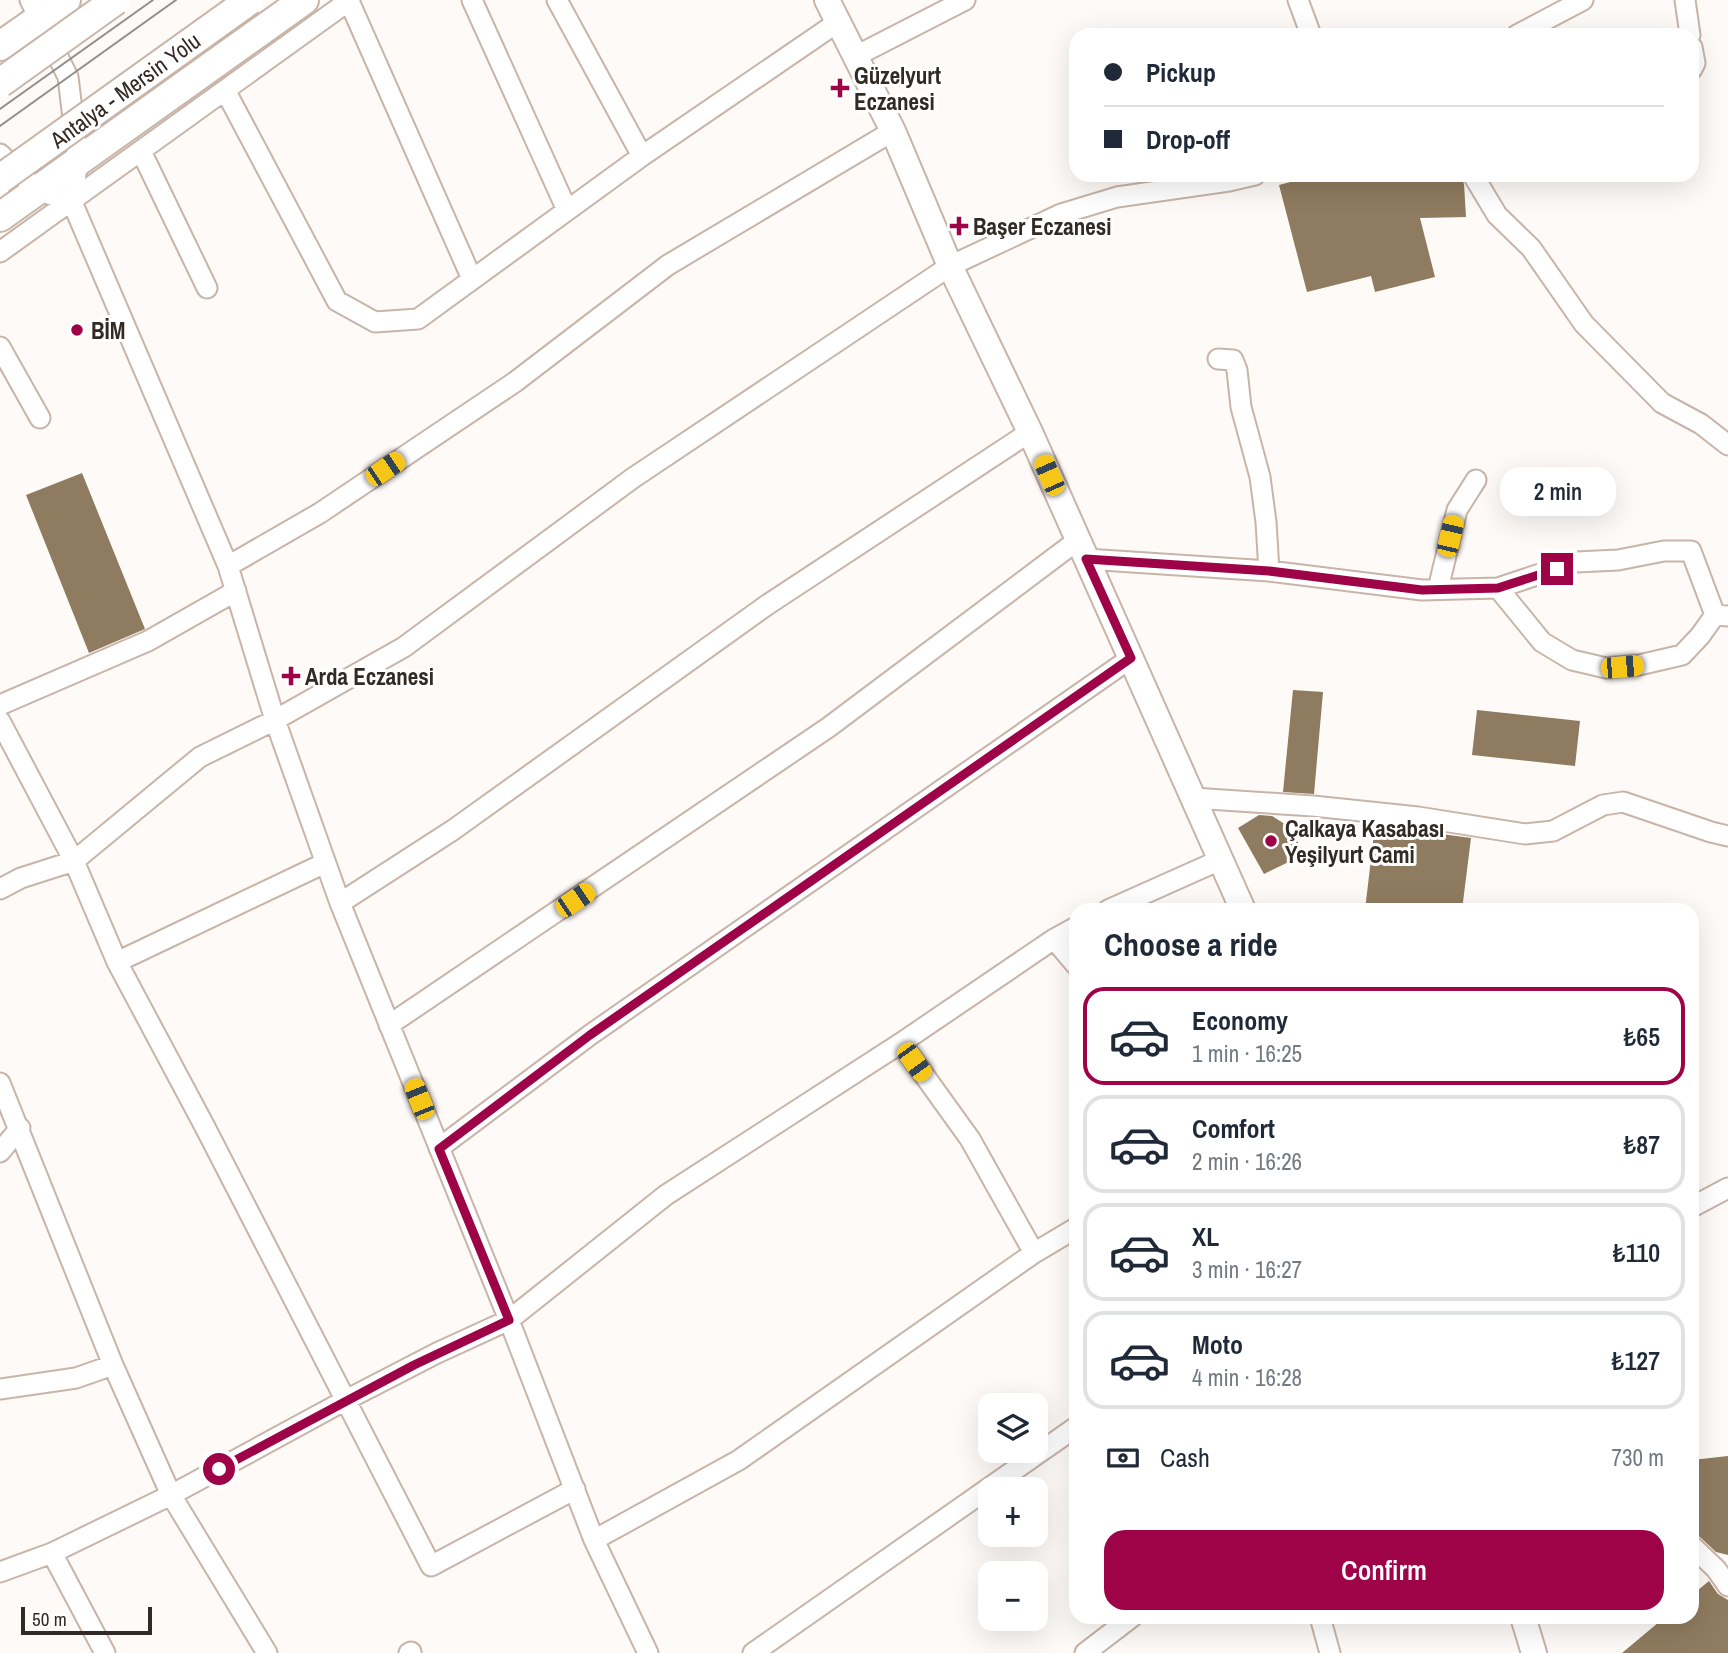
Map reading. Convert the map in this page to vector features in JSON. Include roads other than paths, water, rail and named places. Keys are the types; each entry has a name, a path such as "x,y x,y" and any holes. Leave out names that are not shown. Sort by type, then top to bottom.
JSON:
{"highway":[{"path":"0,46 35,10 66,0"},
{"path":"0,83 116,0"},
{"name":"Antalya - Mersin Yolu","path":"0,179 250,0"},
{"path":"0,217 304,0"}],"main road":[{"path":"832,11 893,131 950,266 1030,432 1240,903"},
{"path":"1525,1624 1534,1653"}],"street":[{"path":"472,0 567,210"},
{"path":"557,0 642,156"},
{"path":"856,55 965,0"},
{"path":"1298,0 1308,28"},
{"path":"1530,28 1583,0"},
{"path":"1685,0 1689,28"},
{"path":"0,252 349,1 472,279"},
{"path":"35,10 68,77 78,160 72,202 228,566 275,720 324,863 509,1320 594,1540 648,1653"},
{"path":"225,90 337,302 375,322 418,319 642,156 832,11"},
{"path":"228,566 320,513 515,382 668,265 893,131"},
{"path":"141,151 207,288"},
{"path":"0,155 37,190 72,202"},
{"path":"0,890 21,878 74,861 200,757 275,720 404,647 634,478 950,266 1061,214 1117,197 1222,182"},
{"path":"1477,182 1496,215 1531,248 1584,324 1662,403 1701,424 1728,445"},
{"path":"0,347 40,418"},
{"path":"1218,359 1233,360 1237,370 1241,407 1260,477 1269,571"},
{"path":"340,904 453,831 767,605 1030,432"},
{"path":"1438,589 1457,510 1476,480"},
{"path":"389,1025 828,727 1082,549 1422,590 1498,588 1577,562 1618,560 1664,551 1691,551 1721,615 1682,655 1639,665 1606,668 1572,660 1542,642 1498,588"},
{"path":"0,705 148,641 236,591"},
{"path":"439,1149 590,1035 1131,658"},
{"path":"0,721 74,861 117,962 431,1566 575,1489"},
{"path":"1193,798 1313,806 1418,817 1525,834 1553,831 1603,805 1623,802 1728,836"},
{"path":"1123,903 1220,859"},
{"path":"117,962 324,863"},
{"path":"0,1572 52,1553 171,1495 344,1401 509,1320 666,1195 1069,931"},
{"path":"1054,939 1069,957"},
{"path":"901,1043 970,1139 1034,1252"},
{"path":"0,1083 113,1365 171,1495 268,1653"},
{"path":"0,1152 20,1128"},
{"path":"1699,1203 1728,1188"},
{"path":"594,1540 739,1460 1034,1252 1069,1232"},
{"path":"0,1389 76,1378 113,1365"},
{"path":"752,1653 1069,1432"},
{"path":"52,1553 105,1653"},
{"path":"1699,1553 1716,1569 1728,1586"},
{"path":"1086,1653 1123,1624"},
{"path":"1322,1624 1330,1653"}],"tram line":[{"path":"0,109 153,0"},
{"path":"0,126 176,0"}],"place":[{"name":"Güzelyurt Eczanesi","path":"840,88"},
{"name":"Başer Eczanesi","path":"959,226"},
{"name":"BİM","path":"77,330"},
{"name":"Arda Eczanesi","path":"291,676"},
{"name":"Çalkaya Kasabası Yeşilyurt Cami","path":"1271,841"}]}
